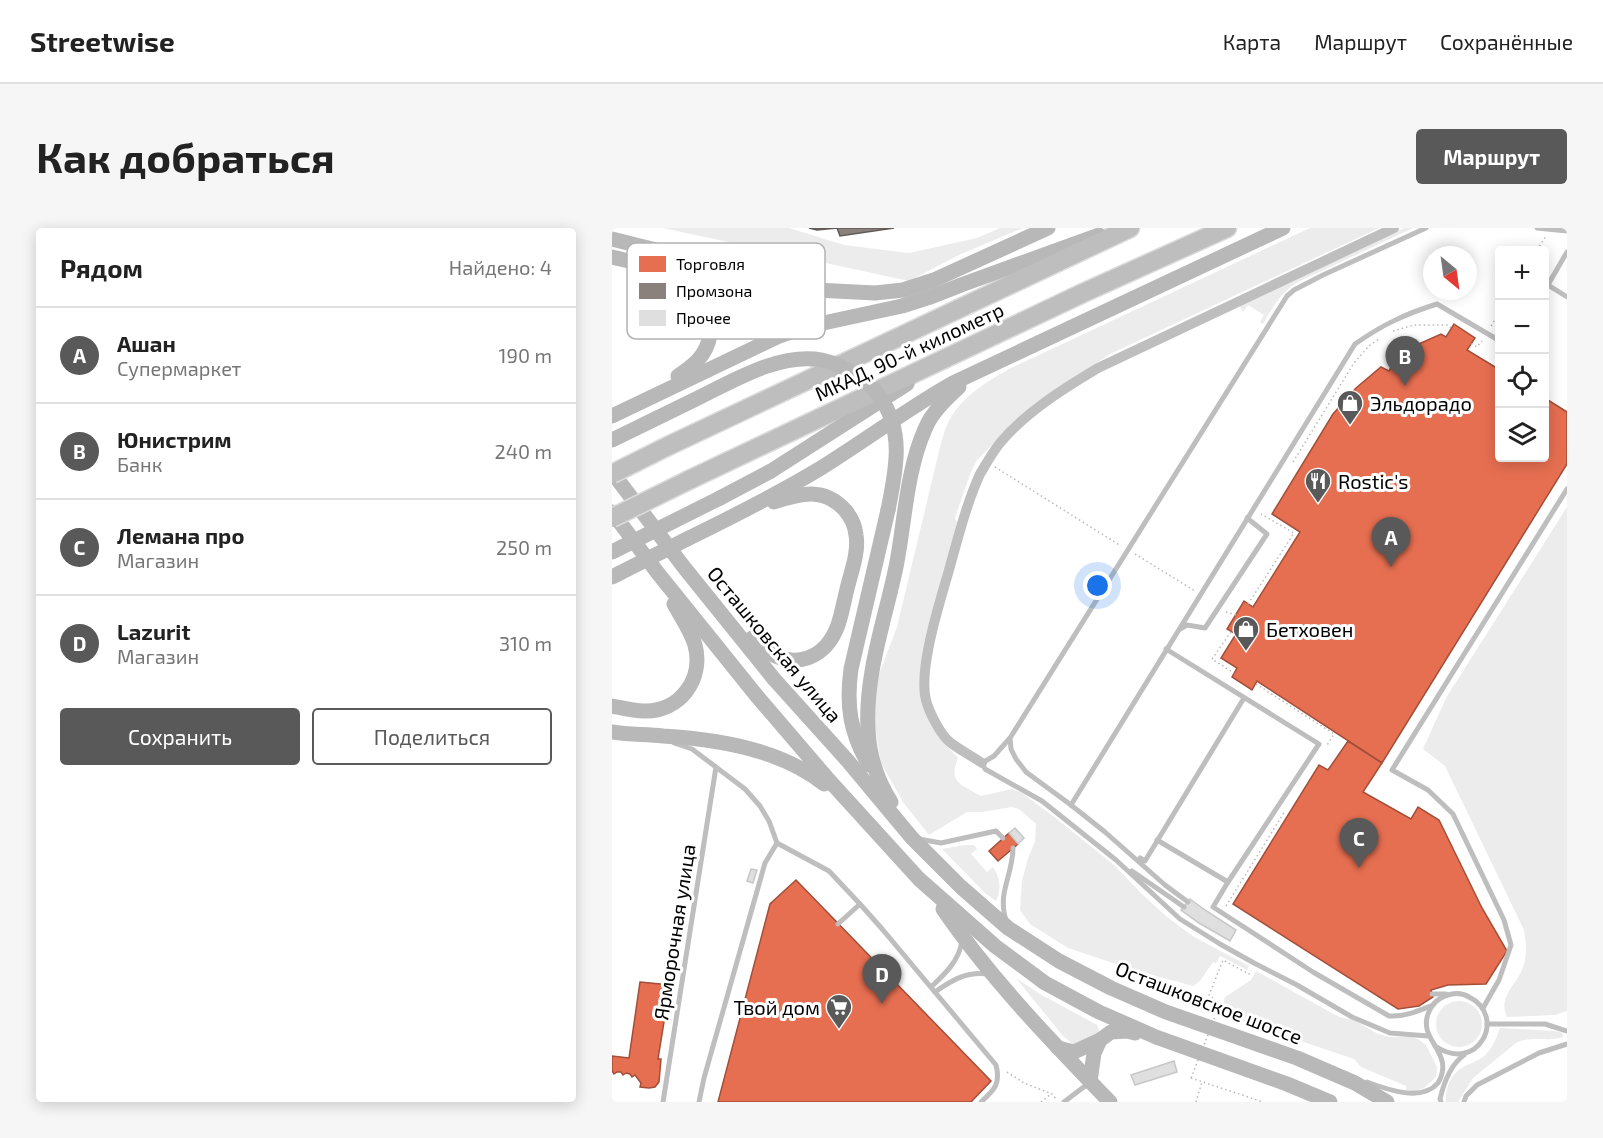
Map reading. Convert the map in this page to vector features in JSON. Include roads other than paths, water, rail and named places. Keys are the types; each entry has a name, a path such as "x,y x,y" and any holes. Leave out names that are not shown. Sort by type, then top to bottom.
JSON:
{"highway":[{"name":"МКАД, 90-й километр","path":"612,473 1130,228"},
{"name":"МКАД, 90-й километр","path":"612,518 1083,293 1227,228"}],"main road":[{"path":"825,290 875,293 903,290 934,280 1048,228"},
{"path":"825,322 902,306 1117,228"},
{"path":"612,577 732,517 820,469 943,388 1283,228"},
{"path":"612,241 627,244"},
{"path":"612,257 627,261"},
{"path":"638,403 691,368 703,354 708,339"},
{"path":"612,416 774,339"},
{"path":"612,552 771,471 948,357"},
{"path":"612,440 765,366 798,359 823,360 849,370 870,384 885,404 894,426 897,454 888,510 851,669 848,691 849,716 862,754 912,838"},
{"path":"883,789 872,759 868,729 868,698 919,445 926,427 944,401 959,387 999,362"},
{"name":"Осташковская улица","path":"612,473 774,679 847,760 912,838"},
{"path":"683,566 763,650 792,661 806,659 824,648 838,625 855,558 857,535 851,517 840,504 825,495 809,494 791,496 732,517"},
{"path":"612,512 756,695 857,813 931,891 995,946 1045,983 1099,1012 1156,1037 1287,1084 1330,1102"},
{"path":"612,706 644,711 657,710 681,698 691,686 696,674 698,659 694,643 657,572"},
{"path":"612,732 721,743 764,753 805,771 822,782 857,813"},
{"name":"Осташковское шоссе","path":"912,838 961,887 1008,928 1059,961 1111,988 1166,1012 1297,1058 1355,1083 1388,1102"},
{"path":"931,891 962,937 994,975 1058,1048 1110,1102"},
{"path":"1058,1048 1074,1052 1100,1040 1111,1032 1127,1031 1156,1037"},
{"path":"1090,1082 1094,1053 1100,1040"}],"street":[{"path":"982,763 949,742 937,726 926,700 924,682 929,645 971,498 987,462 999,444 1032,412 1098,368 1394,228"}],"lane":[{"path":"1426,228 1313,280 1287,296 1010,738 994,756 982,763 985,770 1041,801 1116,860 1180,919 1352,1017 1390,1033 1428,1036"},
{"path":"1537,228 1567,231"},
{"path":"1549,283 1567,252"},
{"path":"1549,289 1567,297"},
{"path":"1071,805 1355,344 1375,330 1407,314 1437,304 1495,339"},
{"path":"1483,1008 1499,980 1511,945 1504,920 1453,814 1428,790 1392,770 1567,489"},
{"path":"1178,629 1187,625 1205,628 1267,534 1247,518"},
{"path":"1166,649 1318,744 1213,907 1313,972 1389,1016 1400,1017 1418,1012 1443,997 1454,994"},
{"path":"1010,738 1011,749 1026,772 1144,861 1244,698"},
{"path":"632,735 692,749 745,789 769,821 777,843 829,871 860,904 996,1065 998,1083 981,1102"},
{"name":"Ярморочная улица","path":"663,1102 716,767"},
{"path":"912,838 941,843 996,831 1004,838"},
{"path":"1157,840 1228,882"},
{"path":"699,1102 765,863 777,843"},
{"path":"1116,860 1186,905 1124,847"},
{"path":"1008,928 1002,900 1013,857 1013,848"},
{"path":"838,924 860,904"},
{"path":"933,989 960,951 962,937"},
{"path":"933,989 962,975 981,973 994,975"},
{"path":"1432,994 1464,994 1476,1000 1483,1008 1487,1024 1485,1035 1478,1046 1457,1060 1445,1080 1441,1102"},
{"path":"1297,1058 1405,1097 1422,1096 1436,1087 1441,1078 1443,1061 1428,1036 1426,1026 1427,1015 1433,1005"},
{"path":"1487,1024 1545,1024 1567,1031"},
{"path":"1464,1102 1466,1096 1477,1085 1539,1053 1567,1044"},
{"path":"1435,1046 1455,1055 1467,1053"},
{"path":"1064,1102 1090,1082"}],"place":[{"name":"Юнистрим","path":"1405,386"},
{"name":"Эльдорадо","path":"1350,426"},
{"name":"Rostic's","path":"1318,504"},
{"name":"Ашан","path":"1391,567"},
{"name":"Бетховен","path":"1246,652"},
{"name":"Лемана про","path":"1359,868"},
{"name":"Lazurit","path":"882,1004"},
{"name":"Твой дом","path":"839,1030"}]}
